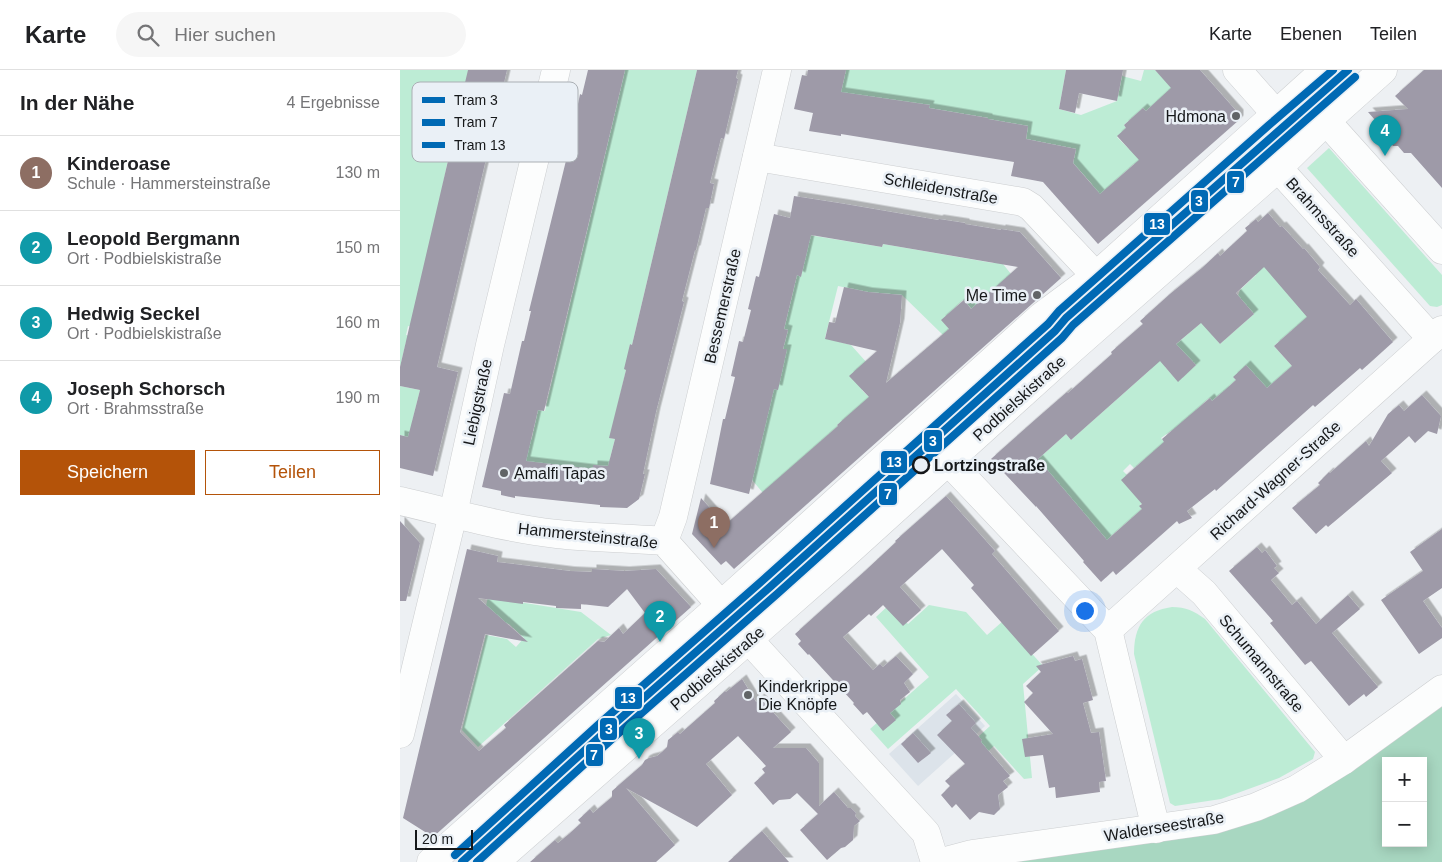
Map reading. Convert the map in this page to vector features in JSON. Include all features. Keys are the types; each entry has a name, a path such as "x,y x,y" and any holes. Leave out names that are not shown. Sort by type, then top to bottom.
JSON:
{"street":[{"name":"Bessemerstraße","path":"664,541 675,507 777,70"},
{"path":"1237,70 1276,114 1326,121 1442,250"},
{"path":"431,862 721,605 1042,316 1096,276 1325,70"},
{"name":"Podbielskistraße","path":"495,862 749,640 1072,349 1278,168 1326,121 1383,70"},
{"name":"Brahmsstraße","path":"1276,114 1278,168 1437,335"},
{"name":"Schleidenstraße","path":"757,157 1023,202 1031,207 1096,276"},
{"name":"Liebigstraße","path":"400,734 534,162"},
{"name":"Richard-Wagner-Straße","path":"1108,630 1437,335"},
{"path":"948,461 1108,630 1156,829"},
{"name":"Hammersteinstraße","path":"400,501 505,526 558,534 664,541 721,605"},
{"name":"Schumannstraße","path":"1177,569 1204,593 1344,760"},
{"path":"749,640 926,833 935,862"},
{"name":"Walderseestraße","path":"942,862 972,854 1214,820 1256,807 1297,789 1344,760 1442,689"}],"shaded area":[{"path":"956,694 985,726 918,786 889,754"}],"green space":[{"path":"400,70 470,70 467,82 412,82 412,162 448,162 413,327 408,326 406,335 411,336 406,342 400,367"},
{"path":"625,70 697,70 632,345 630,344 610,438 615,439 610,458 611,472 601,466 593,465 593,470 518,463 532,438 538,410 545,411"},
{"path":"846,70 1066,70 1059,109 1081,115 1117,101 1122,76 1141,81 1144,70 1155,70 1176,91 1146,111 1143,108 1124,125 1126,128 1117,137 1129,149 1133,145 1145,154 1135,165 1116,180 1100,199 1091,183 1073,163 1076,149 1026,139 1028,126 929,108 929,105 867,96 840,95"},
{"path":"1329,148 1442,275 1442,305 1437,307 1430,306 1307,168"},
{"path":"809,235 882,247 883,244 993,263 999,259 1011,274 972,309 963,300 942,320 949,329 943,335 902,295 867,292 838,286 825,338 851,345 868,364 862,390 871,399 837,425 763,493 748,475 786,349 783,349 788,330 784,329 797,275 801,276"},
{"path":"1262,263 1314,324 1292,330 1274,346 1292,366 1265,390 1233,377 1236,380 1229,386 1249,410 1220,394 1212,401 1209,398 1192,414 1199,422 1186,448 1171,431 1161,438 1165,443 1134,468 1130,464 1123,471 1127,475 1122,480 1148,499 1140,505 1142,509 1111,536 1108,543 1037,460 1066,434 1071,440 1150,370 1157,359 1171,361 1165,367 1178,381 1196,365 1174,346 1202,322 1220,344 1254,314 1238,296 1240,290 1256,275"},
{"path":"400,386 420,390 412,422 412,438 400,435"},
{"path":"488,597 581,612 611,635 598,639 478,747 462,730 486,635 507,639 516,647 524,638 509,624 483,619"},
{"path":"890,604 908,624 929,605 966,612 987,635 1003,621 1043,666 1023,684 1032,778 1024,779 994,746 978,760 967,747 990,726 956,689 888,749 870,729 929,677 876,617"},
{"path":"1172,607 1190,610 1205,619 1315,752 1313,759 1279,778 1221,799 1175,806 1170,803 1134,654 1134,644 1139,628 1148,616 1162,609"},
{"path":"1442,689 1442,862 942,862 1256,807"}],"building":[{"path":"468,70 507,70 504,82 465,82"},
{"path":"588,70 625,70 544,411 538,410 526,461 593,469 593,465 608,466 615,439 609,438 626,370 624,369 630,344 632,345 697,70 738,70 736,78 738,79 724,139 721,138 710,183 714,184 709,208 706,208 695,250 656,412 639,499 627,508 600,507 600,505 515,496 515,498 501,495 501,491 482,487 504,393 510,394 522,341 524,341 531,311 529,311 566,162 578,162 578,104 580,94 582,95"},
{"path":"808,70 846,70 841,92 930,105 929,108 1028,126 1026,139 1076,149 1073,163 1100,194 1139,160 1117,136 1126,128 1124,125 1143,108 1146,111 1171,88 1155,70 1200,70 1239,114 1239,120 1098,244 1043,182 1011,176 1014,162 841,134 841,136 809,131 813,113 794,109 802,75 807,76"},
{"path":"1066,70 1123,70 1117,101 1079,93 1075,113 1059,109"},
{"path":"1424,70 1442,70 1442,188 1411,153 1404,153 1398,146 1393,146 1388,140 1388,135 1368,112 1408,109 1395,96"},
{"path":"448,162 485,162 437,367 458,372 433,476 400,468 400,435 408,437 420,390 400,386 400,367"},
{"path":"794,196 1020,232 1061,278 734,569 726,561 721,565 692,534 701,498 725,525 869,397 849,376 877,351 825,339 829,322 835,323 844,287 868,292 902,295 900,323 886,383 949,329 941,320 964,300 971,309 1018,267 883,244 882,247 811,235 801,277 797,275 784,329 788,330 783,349 787,349 778,390 774,389 749,494 710,484 723,419 725,419 735,377 731,376 739,341 743,342 751,310 748,309 756,276 759,277 774,214 790,218"},
{"path":"1268,213 1280,227 1282,226 1304,248 1320,267 1318,270 1350,305 1356,299 1393,342 1362,370 1360,368 1315,407 1313,405 1216,491 1215,489 1187,511 1192,518 1179,524 1177,521 1116,575 1113,571 1101,582 1036,506 991,459 1112,354 1111,352 1143,324 1140,321 1170,294 1218,253 1220,256 1247,231 1245,228 1256,219 1258,222","holes":["1264,267 1307,317 1274,346 1292,366 1267,388 1246,365 1233,377 1236,380 1212,401 1210,398 1162,439 1164,442 1121,480 1142,504 1139,506 1142,509 1107,540 1038,459 1066,434 1071,440 1160,361 1178,382 1196,365 1176,344 1201,323 1220,344 1254,314 1236,293"]},
{"path":"1422,395 1441,416 1437,434 1428,431 1415,443 1409,436 1381,461 1392,473 1328,527 1326,525 1316,534 1292,508 1320,485 1318,483 1329,472 1366,441 1369,446 1388,414 1399,405 1404,411"},
{"path":"946,496 995,551 992,554 1059,631 1031,656 971,588 974,585 942,549 900,587 921,610 903,626 883,605 871,616 869,614 843,637 873,670 880,664 883,667 896,656 913,674 904,683 910,692 900,700 901,704 890,713 896,720 883,731 867,712 863,715 798,644 801,641 795,634"},
{"path":"400,521 420,543 406,601 400,601"},
{"path":"1442,529 1442,588 1423,601 1442,628 1442,638 1419,654 1381,600 1423,571 1410,552"},
{"path":"1257,547 1262,553 1265,550 1277,566 1274,568 1279,573 1271,580 1292,605 1297,601 1316,624 1348,595 1360,609 1332,633 1378,687 1366,697 1364,694 1349,706 1311,661 1305,665 1270,623 1273,621 1229,571"},
{"path":"467,549 498,556 497,562 570,571 592,572 592,569 625,571 656,569 691,607 433,837 403,818","holes":["627,589 645,613 623,634 619,628 604,642 598,641 504,725 506,728 479,751 460,732 485,634 528,642 478,598 556,606 556,608 581,609 581,604 608,607"]},
{"path":"1073,656 1075,661 1082,659 1093,700 1083,703 1091,733 1099,732 1106,781 1099,782 1100,792 1056,798 1055,787 1049,788 1043,755 1025,757 1022,739 1053,734 1024,702 1033,693 1026,686 1041,672 1036,666"},
{"path":"742,679 756,702 760,698 791,732 773,748 806,748 819,763 819,806 834,792 848,808 851,808 856,813 855,816 860,821 854,826 853,840 845,847 841,848 827,860 800,830 818,814 797,793 790,799 779,800 773,805 754,783 765,773 762,769 766,766 738,736 706,764 732,795 697,827 626,788 675,845 656,862 530,862 555,840 558,843 569,834 581,823 578,820 590,809 593,813 612,797 612,791 642,765 645,760 662,752 667,747 668,740 678,732 680,734 715,703 714,701 725,691"},
{"path":"959,704 976,723 971,728 1010,776 1003,781 1008,787 998,795 1000,809 994,815 979,812 970,820 956,804 952,808 941,795 950,786 945,781 965,764 937,735 952,721 946,715"},
{"path":"913,733 931,753 918,763 901,744"},
{"path":"762,831 789,862 728,862 753,839"}],"tram line":[{"name":"13","path":"455,855 1048,324 1059,311 1333,70"},
{"name":"3","path":"462,862 1055,331 1066,318 1348,70"},
{"name":"7","path":"477,862 612,739 777,594 1062,338 1073,325 1355,77"}],"place":[{"name":"Hdmona","path":"1236,116"},
{"name":"Joseph Schorsch","path":"1385,156"},
{"name":"Me Time","path":"1037,295"},
{"name":"Lortzingstraße","path":"921,465"},
{"name":"Amalfi Tapas","path":"504,473"},
{"name":"Kinderoase","path":"714,548"},
{"name":"Leopold Bergmann","path":"660,642"},
{"name":"Kinderkrippe Die Knöpfe","path":"748,695"},
{"name":"Hedwig Seckel","path":"639,759"}]}
